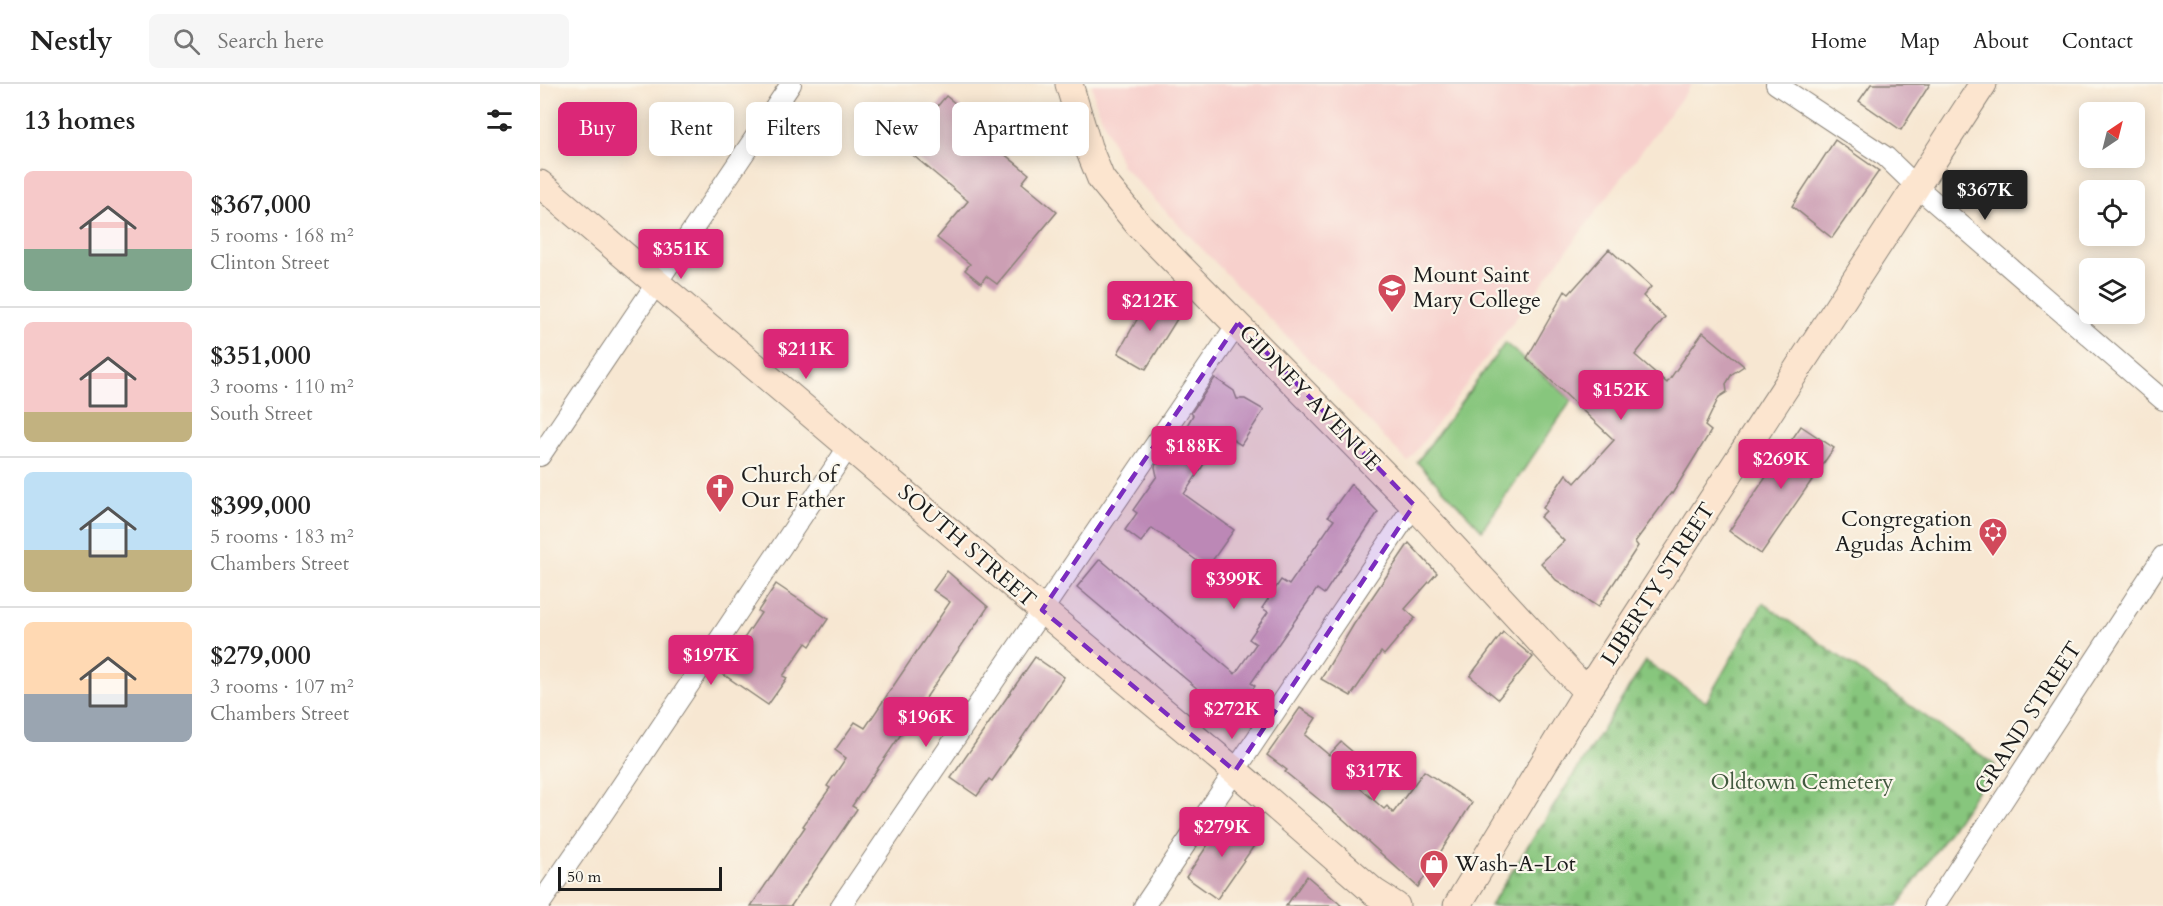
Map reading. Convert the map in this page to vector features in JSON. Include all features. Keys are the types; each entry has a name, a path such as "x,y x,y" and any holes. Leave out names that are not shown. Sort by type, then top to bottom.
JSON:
{"street":[{"path":"540,456 791,84"},
{"name":"GIDNEY AVENUE","path":"1069,84 1088,147 1101,179 1138,224 1238,323 1414,505 1587,692"},
{"path":"1776,84 1886,157 1917,187 2163,400"},
{"name":"LIBERTY STREET","path":"1457,906 1587,692 1983,84"},
{"name":"SOUTH STREET","path":"540,184 1042,610 1236,771 1374,892 1396,906"},
{"path":"841,906 1238,323"},
{"path":"540,904 849,446"},
{"path":"1144,906 1414,505"},
{"name":"GRAND STREET","path":"1934,906 2163,556"}],"highlighted area":[{"path":"1238,323 1414,505 1235,771 1042,610"}],"shaded area":[{"name":"Mount Saint Mary College","path":"1092,84 1692,84 1408,462 1122,166 1095,101"}],"green space":[{"path":"1505,343 1572,400 1482,530 1417,462"},
{"name":"Oldtown Cemetery","path":"1763,603 1995,765 1898,906 1490,906 1646,661 1706,702"}],"building":[{"path":"1871,84 1930,84 1901,130 1859,101"},
{"path":"946,96 953,102 952,156 1007,156 1029,174 1022,183 1057,212 997,284 986,276 981,283 965,270 970,264 937,238 968,201 914,156 940,156 940,103"},
{"path":"1835,140 1879,171 1832,238 1792,206"},
{"path":"1609,249 1651,287 1643,296 1665,317 1635,355 1667,383 1703,332 1744,366 1732,374 1726,384 1727,392 1719,397 1705,426 1711,431 1672,494 1635,542 1638,546 1598,607 1556,580 1541,563 1564,541 1540,517 1546,511 1543,508 1566,474 1575,483 1614,440 1527,358 1565,291 1569,294"},
{"path":"1151,295 1182,311 1146,369 1118,353"},
{"path":"1215,378 1234,391 1237,399 1245,399 1264,410 1241,445 1224,434 1184,494 1234,530 1207,568 1152,528 1141,542 1125,530 1137,513 1133,510 1157,476 1156,464 1171,464 1167,448 1175,446 1193,415 1191,413"},
{"path":"1801,426 1834,448 1761,554 1729,531"},
{"path":"1351,484 1378,512 1324,594 1317,589 1251,683 1255,686 1232,718 1077,587 1100,559 1235,674 1256,644 1249,639 1268,612 1262,608 1281,580 1289,585 1334,520 1328,516"},
{"path":"1409,543 1437,573 1405,609 1415,618 1384,655 1381,652 1351,696 1321,679 1354,624"},
{"path":"947,571 988,607 852,806 857,809 791,906 751,906 830,788 827,786 846,758 835,750 855,722 865,728 950,602 933,590"},
{"path":"776,584 828,619 810,646 806,643 783,676 787,678 768,705 717,670 736,644 739,646 761,613 758,611"},
{"path":"1503,632 1533,657 1498,699 1470,676"},
{"path":"1035,657 1064,677 992,781 989,779 977,796 951,778"},
{"path":"1300,708 1316,718 1305,735 1329,755 1341,742 1355,754 1343,773 1384,809 1387,806 1393,813 1424,771 1472,803 1418,887 1343,819 1285,772 1287,770 1267,755"},
{"path":"1226,818 1258,840 1217,899 1186,877"},
{"path":"1307,876 1342,906 1286,906"}],"place":[{"name":"Mount Saint Mary College","path":"1392,314"},
{"name":"Church of Our Father","path":"720,514"},
{"name":"Congregation Agudas Achim","path":"1993,558"},
{"name":"Wash-A-Lot","path":"1434,890"}]}
